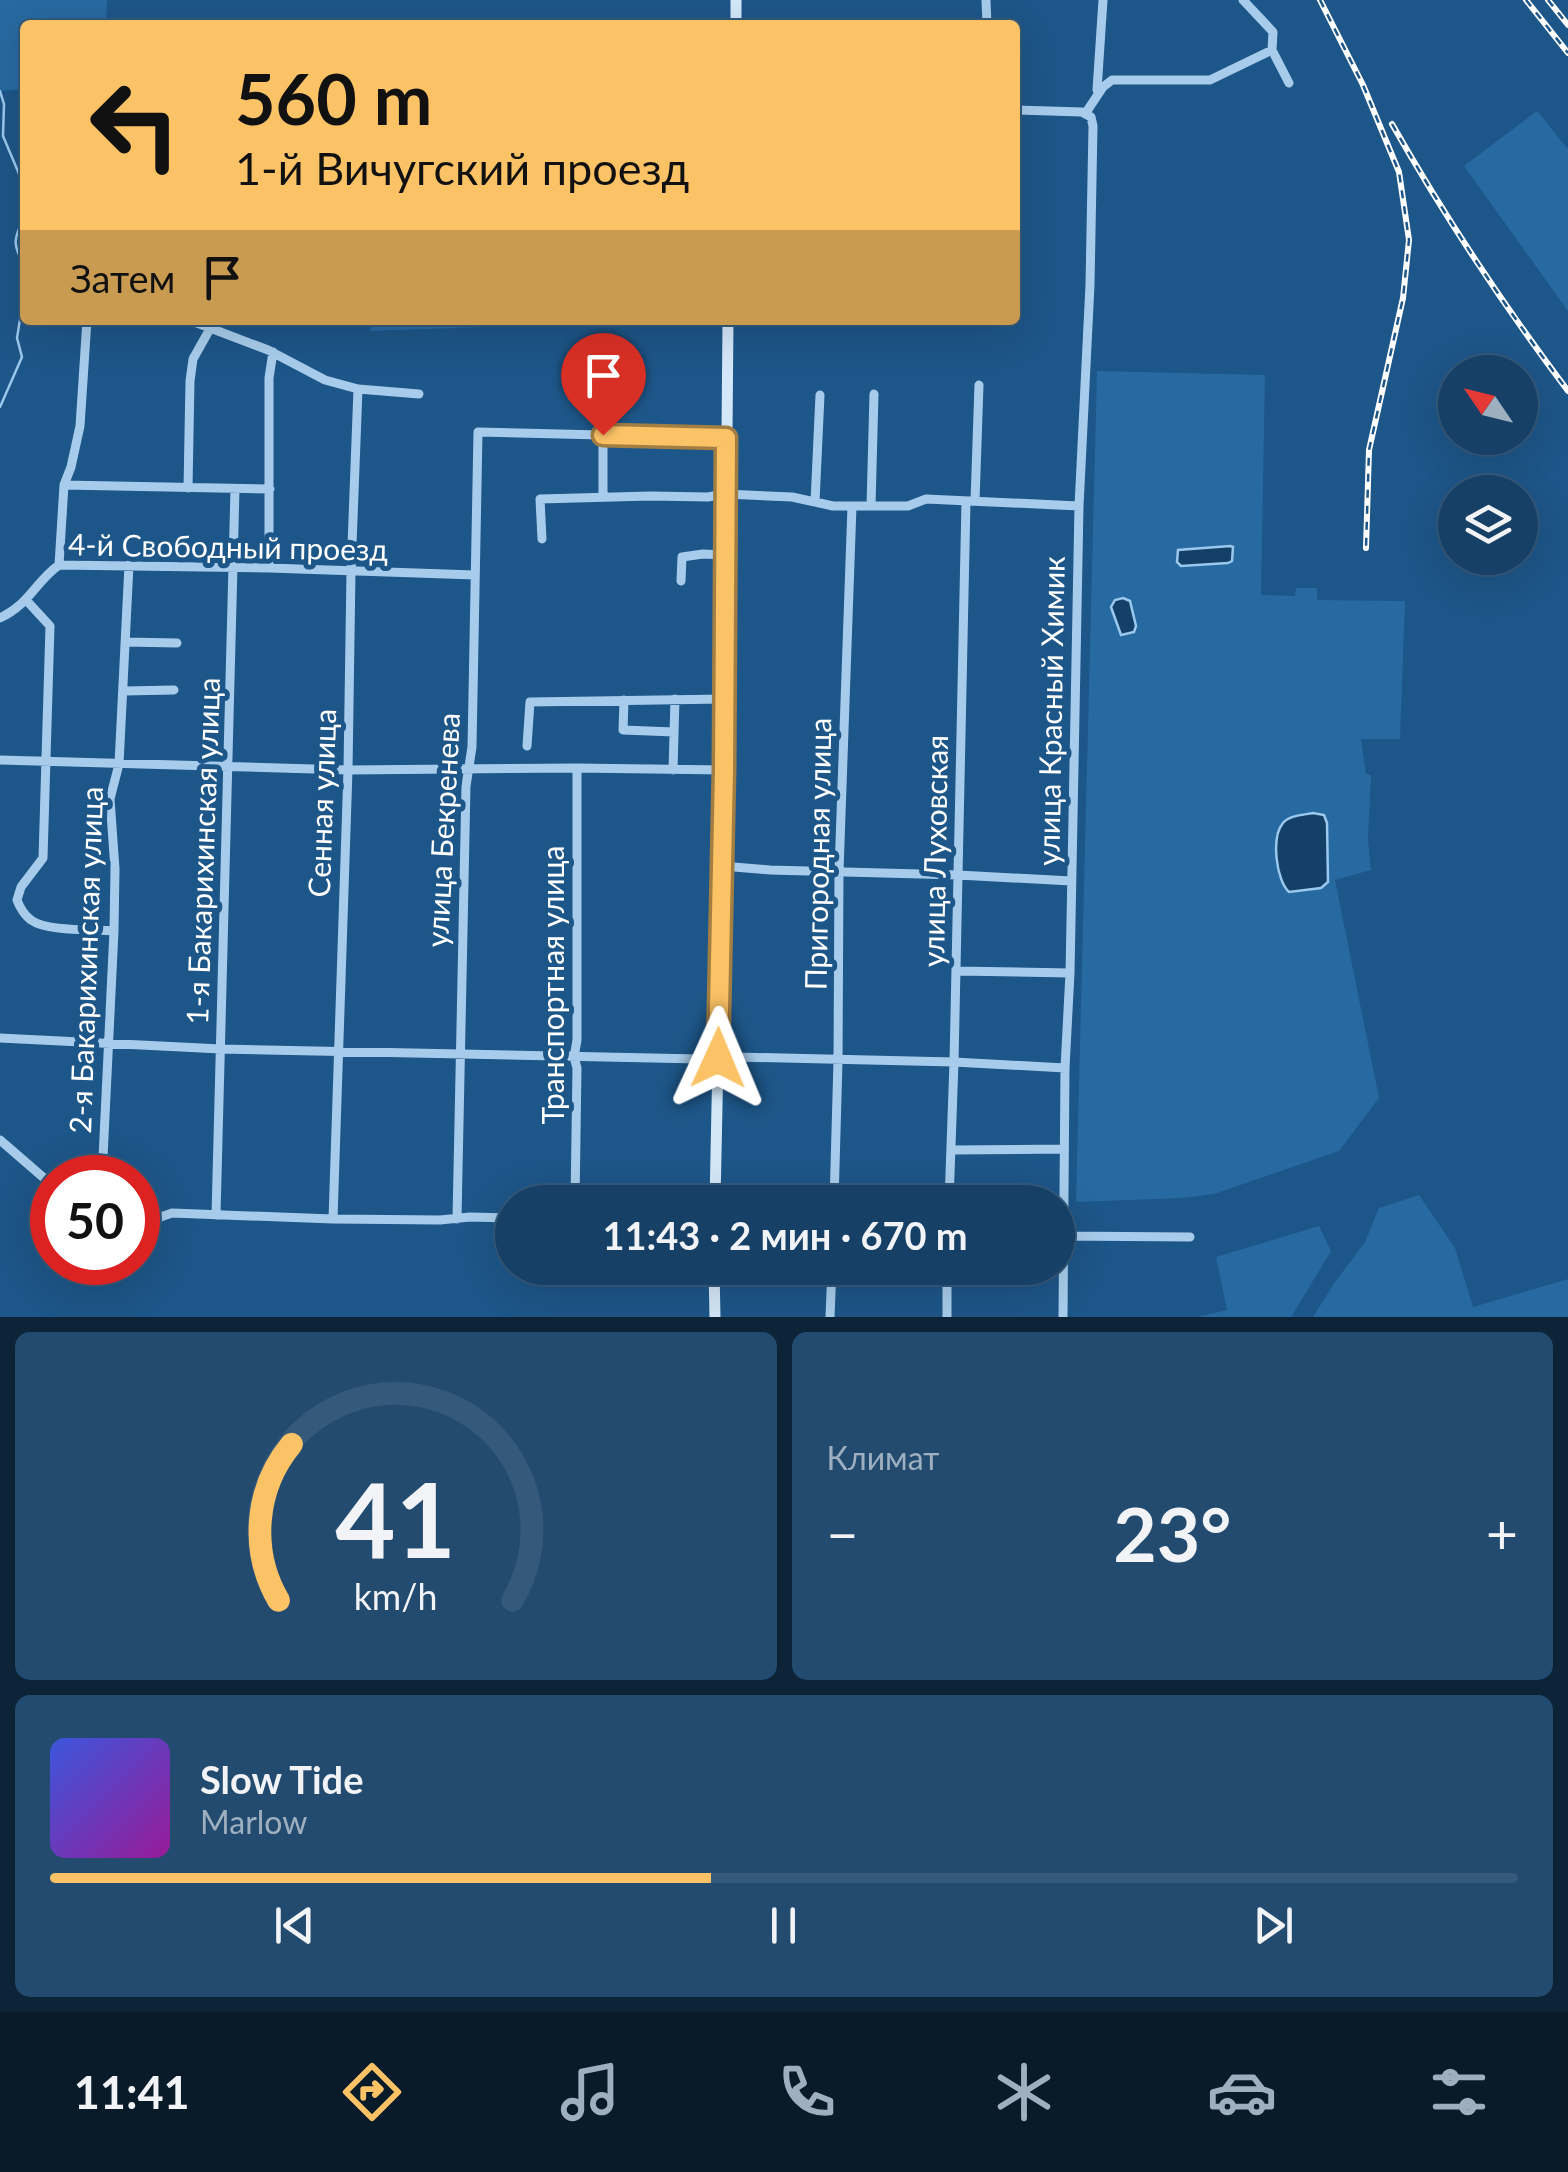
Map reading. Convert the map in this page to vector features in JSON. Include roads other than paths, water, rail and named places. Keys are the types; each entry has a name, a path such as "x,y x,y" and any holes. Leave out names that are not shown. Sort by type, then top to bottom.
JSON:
{"main road":[{"path":"715,1185 728,325"},
{"path":"714,1285 715,1317"}],"street":[{"path":"1097,90 1103,0"},
{"path":"1243,0 1273,32 1272,50 1289,83"},
{"path":"1020,110 1084,113 1102,87 1112,80 1203,81 1272,50"},
{"name":"улица Красный Химик","path":"1062,1185 1079,506 1090,284 1093,126 1084,113"},
{"path":"59,565 64,485 80,426 87,325"},
{"path":"205,325 273,352 317,378 358,389 419,394"},
{"path":"188,488 190,381 194,359 211,327"},
{"path":"269,568 273,352"},
{"name":"улица Луховская","path":"950,1185 970,501 980,386"},
{"name":"Сенная улица","path":"333,1219 358,389"},
{"path":"870,506 874,394"},
{"path":"815,502 820,395"},
{"name":"улица Бекренева","path":"456,1220 478,432 603,435"},
{"path":"604,496 603,435 726,438"},
{"path":"64,485 270,489"},
{"name":"1-я Бакарихинская улица","path":"216,1215 236,489"},
{"path":"542,540 540,499 708,498 725,494 792,497 833,506 908,506 926,500 1079,506"},
{"name":"Пригородная улица","path":"834,1185 839,871 852,506"},
{"path":"682,581 682,556 724,556"},
{"name":"4-й Свободный проезд","path":"0,618 27,601 59,565 475,575"},
{"name":"2-я Бакарихинская улица","path":"103,1155 114,931 110,799 118,764 124,691 129,566"},
{"path":"27,601 50,626 43,858 18,893 19,906 34,923 114,931"},
{"path":"126,642 177,642"},
{"path":"124,691 174,690"},
{"path":"528,746 530,702 724,699"},
{"path":"624,700 623,730 674,732"},
{"path":"674,770 675,700"},
{"path":"0,760 348,770 724,770"},
{"name":"Транспортная улица","path":"576,1185 577,768"},
{"path":"722,866 1072,880"},
{"path":"956,972 1070,972"},
{"path":"0,1038 338,1052 954,1062 1064,1068"},
{"path":"0,1140 30,1166"},
{"path":"952,1150 1064,1149"},
{"path":"160,1216 172,1212 333,1219 495,1218"},
{"path":"1075,1236 1190,1238"},
{"path":"830,1317 831,1285"},
{"path":"947,1285 947,1317"},
{"name":"улица Красный Химик","path":"1062,1285 1063,1317"}],"waterway":[{"path":"0,91 4,104 3,136 20,176"},
{"path":"20,226 16,241 20,257"},
{"path":"0,407 22,357 17,338 20,319"}],"railway":[{"path":"1320,0 1363,85 1399,172 1409,240 1403,298 1369,450 1366,548"},
{"path":"1526,0 1568,53"},
{"path":"1548,0 1568,25"},
{"path":"1392,124 1476,260 1568,391"}]}
